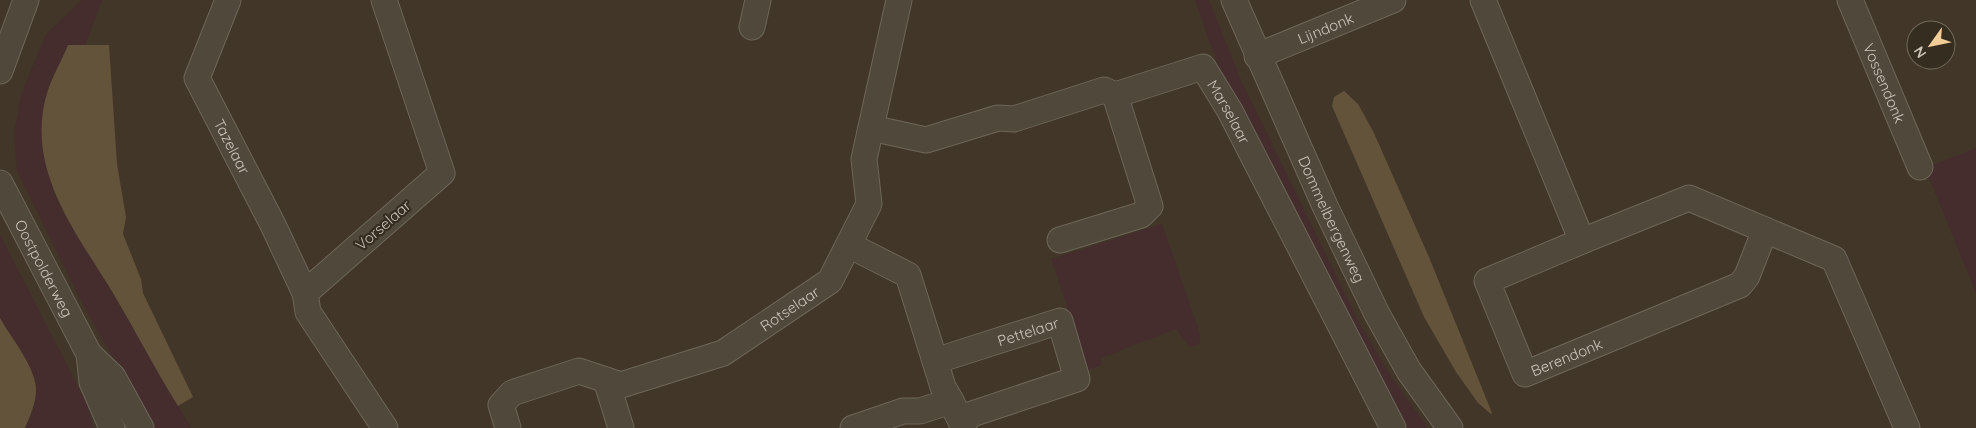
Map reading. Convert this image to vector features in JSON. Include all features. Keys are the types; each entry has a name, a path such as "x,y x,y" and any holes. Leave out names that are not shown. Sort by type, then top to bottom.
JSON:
{"street":[{"path":"0,71 26,0"},
{"name":"Tazelaar","path":"228,0 197,78 273,225 305,293"},
{"name":"Vorselaar","path":"305,293 442,173 384,0"},
{"path":"752,27 758,0"},
{"name":"Rotselaar","path":"508,428 501,405 512,393 578,372 621,385 723,352 830,281 869,204 864,159 899,0"},
{"name":"Dommelbergenweg","path":"1234,0 1257,56 1325,206 1377,314 1409,371 1450,428"},
{"name":"Lijndonk","path":"1257,56 1393,0"},
{"path":"1483,0 1582,241"},
{"name":"Vossendonk","path":"1850,0 1920,167"},
{"name":"Marselaar","path":"871,128 926,140 998,118 1014,119 1203,67 1230,111 1393,428"},
{"path":"1060,240 1141,215 1150,206 1109,92"},
{"name":"Oostpolderweg","path":"0,183 89,354 113,376 141,428"},
{"name":"Berendonk","path":"1765,230 1748,276 1740,285 1525,374 1487,281 1689,198 1834,259 1907,428"},
{"path":"849,245 908,275 943,387 958,416"},
{"path":"305,293 308,312 385,428"},
{"name":"Pettelaar","path":"853,428 903,411 920,411 958,416 1077,380 1060,321 935,361"},
{"name":"Oostpolderweg","path":"89,354 92,382 112,428"},
{"path":"606,380 621,428"}],"shaded area":[{"path":"82,0 102,0 85,45 68,45 49,88 43,122 43,146 54,193 65,215 91,256 191,428 152,428 82,303 17,171 14,134 21,95 46,34"},
{"path":"1195,0 1209,0 1241,80 1358,321 1392,378 1428,428 1403,428 1227,91"},
{"path":"68,45 109,45 117,164 126,217 123,234 141,279 143,293 193,397 178,406 70,222 57,198 48,172 42,146 42,118 48,90"},
{"path":"1344,91 1358,104 1373,131 1429,257 1491,414 1478,403 1456,372 1424,317 1332,106 1334,97"},
{"path":"1976,148 1976,293 1925,168"},
{"path":"1162,224 1200,334 1200,343 1190,347 1176,329 1101,358 1101,365 1083,372 1071,319 1051,259"},
{"path":"0,235 87,404 93,428 25,428 33,410 28,366 0,318"},
{"path":"0,318 26,360 34,378 36,387 35,398 25,428 0,428"}]}
